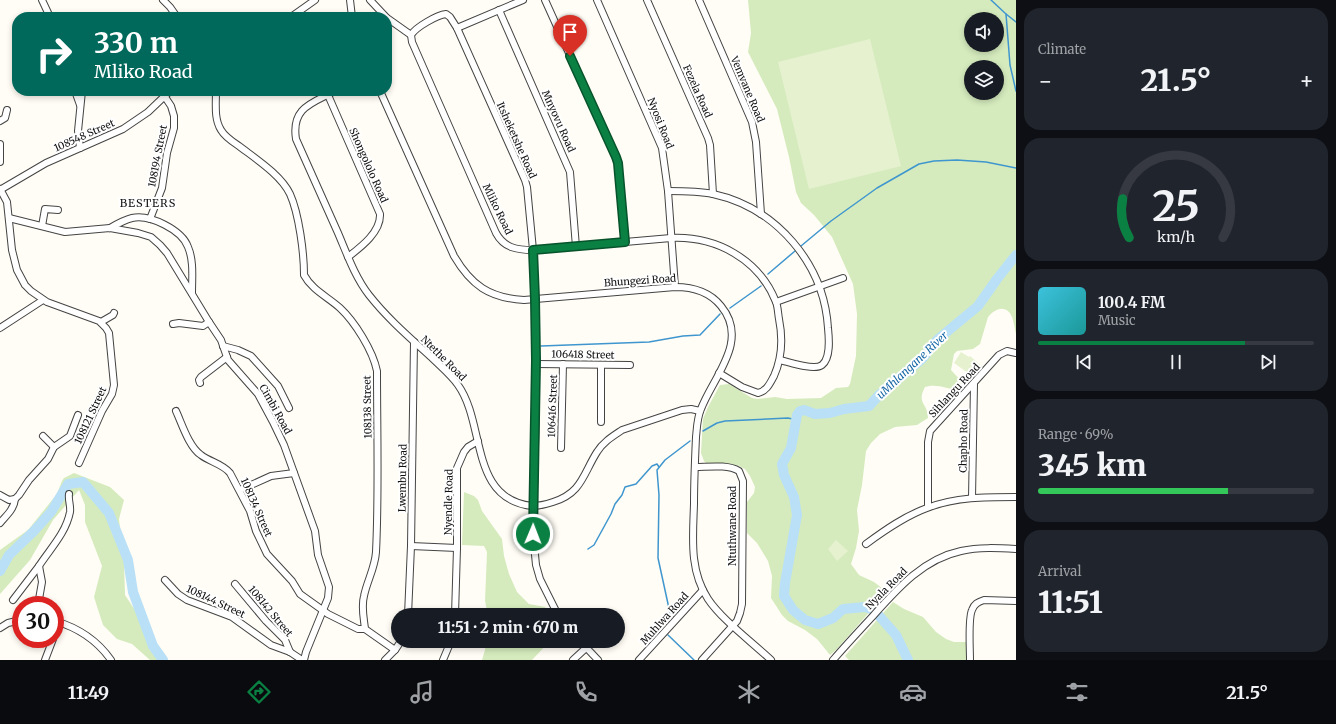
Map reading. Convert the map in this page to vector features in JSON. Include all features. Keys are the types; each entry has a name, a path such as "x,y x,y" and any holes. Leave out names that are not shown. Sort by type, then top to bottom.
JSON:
{"street":[{"path":"42,0 48,12"},
{"path":"163,0 174,12"},
{"path":"298,12 315,0"},
{"path":"350,0 351,12"},
{"path":"370,0 382,12"},
{"path":"457,28 523,0"},
{"path":"545,0 618,163 625,242"},
{"name":"Nyosi Road","path":"597,0 660,143 664,156 675,287"},
{"name":"Fezela Road","path":"647,0 708,138 710,145 713,194"},
{"name":"Vemvane Road","path":"699,0 752,122 756,142 761,214"},
{"name":"Mnyovu Road","path":"499,10 570,172 576,247"},
{"name":"Itsheketshe Road","path":"411,36 415,30 422,25 442,15 446,14 450,17 457,28 525,180 533,250 535,299 536,364 533,534 536,565 544,590 554,608"},
{"path":"392,21 411,36"},
{"name":"Mliko Road","path":"411,36 412,42 441,110 499,238 509,247 533,250 686,238 707,241 736,254 759,273 776,302 781,329 780,360 771,382 758,393 748,390 719,373"},
{"path":"77,96 80,106"},
{"path":"80,148 78,130 81,96"},
{"name":"108138 Street","path":"216,96 216,117 221,130 228,138 264,165 278,178 290,193 295,210 302,251 301,276 341,309 367,345 374,358 377,371 378,463 376,553 372,574 364,597 363,610 365,629"},
{"name":"Ntethe Road","path":"326,96 309,104 303,109 297,122 295,134 296,139 359,281 380,309 459,386 471,413 488,475 498,489 510,499 533,506 558,501 576,489 597,451 607,441 622,430 682,410 692,409 700,411"},
{"name":"Shongololo Road","path":"328,96 380,214 379,224 371,236 348,257"},
{"name":"Bhungezi Road","path":"382,96 448,244 463,271 480,287 494,295 513,299 535,299 686,287 703,291 713,297 725,310 731,326 732,338 729,351 700,411 696,436 692,545 696,573 703,590 712,605 768,659"},
{"name":"108548 Street","path":"0,190 46,163 122,129 148,112 165,97"},
{"name":"108194 Street","path":"150,219 162,188 167,153 174,128 174,116 171,106 165,97"},
{"path":"0,120 5,118 6,110"},
{"path":"0,144 0,162"},
{"path":"0,190 7,202 11,246 17,270 28,289 43,300 101,322 114,313"},
{"path":"668,191 713,194 735,201 761,214 784,232 799,250 812,270 820,287 827,318 828,353 821,366 815,368 780,360"},
{"path":"42,226 45,209 58,210"},
{"path":"110,228 126,220 140,217 150,219 182,236 191,255 192,293"},
{"name":"Cimbi Road","path":"9,218 67,232 110,228 138,233 148,236 156,241 167,253 221,340 227,357 259,396 273,422 284,445 315,531 318,555 329,587 328,598 303,660"},
{"path":"776,302 843,278"},
{"path":"0,328 43,300"},
{"name":"108121 Street","path":"79,464 114,387 109,333 101,322"},
{"path":"173,324 180,323 205,326 209,322"},
{"name":"Lwembu Road","path":"408,608 411,546 414,342"},
{"path":"223,346 238,350 251,356 278,386 289,408"},
{"name":"Sihlangu Road","path":"928,507 928,442 929,434 934,425 974,384 1002,352 1007,351 1016,353"},
{"path":"200,383 201,377 227,357"},
{"name":"106418 Street","path":"536,364 630,365"},
{"name":"106416 Street","path":"561,448 563,364"},
{"path":"601,365 601,422"},
{"name":"Chapho Road","path":"972,498 974,384"},
{"name":"108134 Street","path":"176,411 189,441 196,451 203,457 226,469 230,473 250,510 256,531 267,554 292,581 303,597 328,614 358,629 365,629"},
{"path":"0,523 9,514 15,499 48,459 54,447 70,436 78,415"},
{"path":"43,436 54,447"},
{"name":"Nyendle Road","path":"455,608 457,468 461,456 466,449 478,441"},
{"name":"Ntuthwane Road","path":"695,467 731,468 739,471 742,475 742,604 737,621 733,626"},
{"path":"240,490 271,476 294,473"},
{"path":"16,596 58,540 67,523 71,510 68,500 69,494"},
{"path":"0,495 9,500 15,499"},
{"path":"866,544 901,520 928,507 972,498 1016,497"},
{"name":"Nyendle Road","path":"411,546 457,548"},
{"name":"Nyala Road","path":"833,660 888,599 918,571 945,556 961,551 1016,548"},
{"path":"39,566 42,582 40,596"},
{"name":"108144 Street","path":"165,580 178,594 187,600 232,617 271,646 290,652 303,660"},
{"name":"108142 Street","path":"235,584 284,640 290,652"},
{"name":"Muhlwa Road","path":"639,660 703,590"},
{"path":"970,660 971,614 974,606 980,601 984,600 1016,601"},
{"path":"0,628 12,623"},
{"path":"64,625 89,637 111,660"},
{"path":"702,660 733,626"},
{"path":"365,629 395,650 385,660"},
{"path":"45,660 50,648"},
{"path":"443,660 448,648"},
{"path":"573,660 586,648 598,660"}],"green space":[{"path":"748,0 1016,0 1016,334 1013,320 1009,312 999,309 991,313 988,317 980,344 973,349 957,351 954,354 951,370 962,382 960,390 938,386 925,387 922,400 928,413 928,418 917,425 895,427 880,434 871,443 866,451 857,510 859,531 851,564 859,575 874,582 887,592 830,655 817,639 805,630 788,621 782,615 771,598 772,576 768,561 757,543 747,533 747,502 754,493 755,487 750,476 745,469 737,465 706,463 701,453 703,419 720,385 729,384 752,398 757,399 775,397 787,399 821,398 836,388 848,387 856,356 857,314 853,284 832,237 814,215 801,203 796,192 777,109 748,52 751,33"},
{"path":"870,39 901,166 809,189 778,62"},
{"path":"961,352 969,357 970,356 983,367 975,378 954,363"},
{"path":"74,473 110,487 124,500 119,519 124,563 125,595 168,660 150,660 132,644 117,639 103,625 94,597 102,566 85,522 85,505 79,490 53,520 30,560 0,594 0,550 28,530 57,494 64,478"},
{"path":"464,492 474,496 478,500 482,511 502,539 504,556 509,574 517,592 529,604 546,608 486,608 485,601 487,552 484,546 462,545"},
{"path":"836,540 848,551 837,561 828,549"},
{"path":"893,602 904,609 923,617 936,632 946,639 954,642 967,642 966,660 849,660 845,656"},
{"path":"485,648 543,648 532,660 482,660"}],"waterway":[{"path":"991,0 1006,14 1010,65 1016,91"},
{"path":"1006,14 1016,22"},
{"path":"801,246 831,221 877,188 919,164 934,161 957,160 986,162 1016,168"},
{"path":"768,274 795,251"},
{"name":"uMhlangane River","path":"908,660 896,635 874,610 865,607 843,609 833,618 818,624 805,620 793,610 784,596 797,515 794,497 784,475 782,464 791,448 797,415 800,411 804,410 815,414 830,413 844,409 869,406 880,394 922,359 937,340 978,306 1016,255"},
{"path":"730,308 761,286"},
{"path":"541,346 649,342 683,336 700,335 720,314"},
{"path":"703,431 717,423 725,421 788,418 797,420"},
{"path":"670,613 658,558 659,495 657,470 665,460 690,441"},
{"path":"588,549 594,545 625,487 636,484 652,466 657,464 659,467"},
{"path":"0,571 9,555 51,512 68,484 83,482 109,513 128,560 133,592 153,646 163,660"},
{"path":"668,635 694,660"}],"district":[{"name":"BESTERS","path":"148,203"}],"route":[{"path":"533,534 536,403 533,250 625,242 618,163 570,56"}]}
